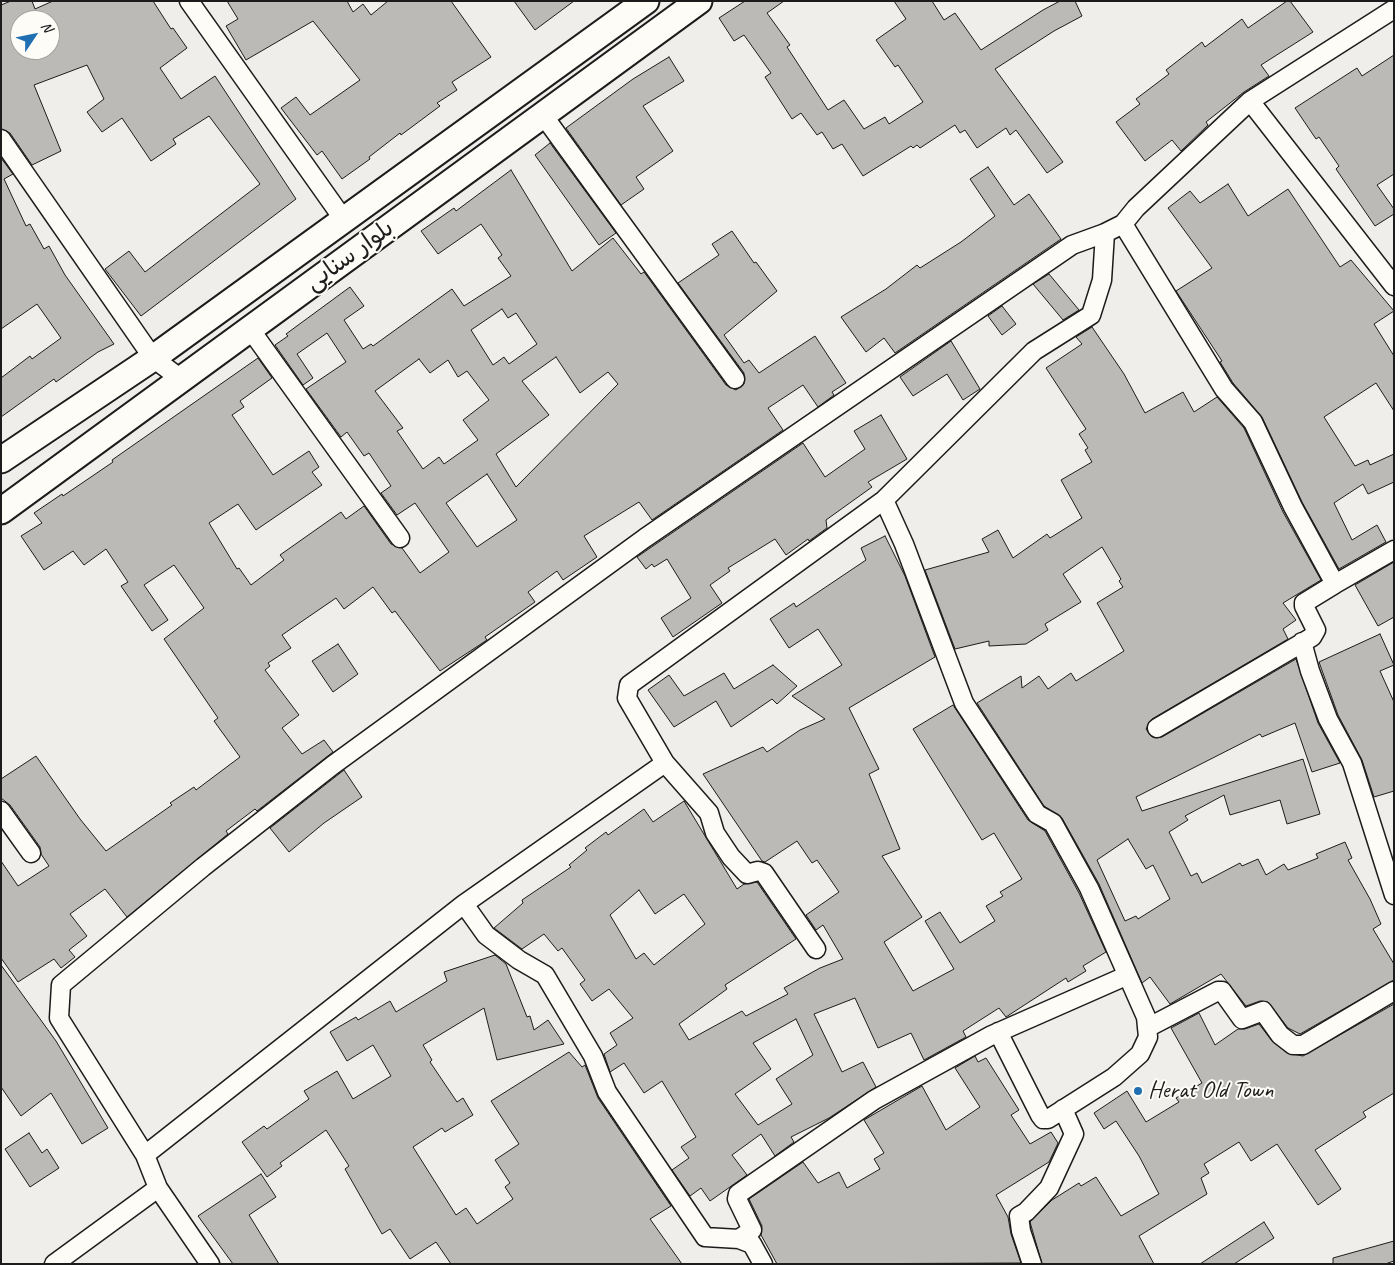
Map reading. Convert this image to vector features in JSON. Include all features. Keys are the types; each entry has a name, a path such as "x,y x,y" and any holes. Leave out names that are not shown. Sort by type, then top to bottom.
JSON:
{"main road":[{"name":"بلوار سنایی","path":"1,460 152,358 646,1"},
{"name":"بلوار سنایی","path":"1,511 699,1"}],"street":[{"path":"190,1 344,220"},
{"path":"210,1264 158,1188 145,1155 59,1018 61,985 203,867 333,765 645,538 1072,245 1123,224 1136,208 1250,100 1394,9"},
{"path":"1250,100 1394,286"},
{"path":"543,115 735,379"},
{"path":"1,139 152,358 181,379"},
{"path":"1123,224 1224,389 1253,422 1293,507 1335,584"},
{"path":"816,949 764,873 758,871 747,874 731,857 715,833 709,813 665,763 627,698 629,685 884,500 1034,351 1091,316 1102,280 1105,233"},
{"path":"250,329 400,538"},
{"path":"884,500 904,544 964,703 1037,814 1053,823 1089,888 1146,1018 1148,1037 1140,1054 1114,1077 1048,1119 1044,1119 1040,1115 998,1032"},
{"path":"1157,728 1312,637 1316,630 1304,603 1394,550"},
{"path":"1302,642 1310,671 1328,719 1352,763 1394,895"},
{"path":"145,1155 464,904 665,763"},
{"path":"1,811 31,853"},
{"path":"464,904 486,935 519,960 545,975 593,1056 607,1092 705,1237 739,1239 752,1244 763,1264"},
{"path":"739,1239 752,1230 736,1199 738,1194 874,1100 998,1032 1126,976"},
{"path":"1147,1028 1218,991 1222,991 1242,1020 1263,1011 1280,1035 1293,1046 1303,1045 1394,991"},
{"path":"1031,1264 1020,1231 1019,1216 1026,1212 1049,1188 1074,1134 1063,1109"},
{"path":"54,1264 158,1188"}],"building":[{"path":"11,1 32,1 35,9 53,1 153,1 171,29 173,28 187,48 160,68 181,99 215,76 296,199 141,316 105,269 129,251 145,272 260,184 209,116 173,139 176,144 151,161 122,118 102,132 87,112 104,99 87,65 34,85 61,151 32,165 10,133 1,129 1,5"},
{"path":"227,1 347,1 353,12 363,4 371,15 388,1 451,1 491,57 452,82 457,90 437,103 440,106 401,135 400,133 369,157 370,159 342,179 322,151 317,155 281,108 296,97 310,115 360,80 313,21 246,60 226,26 238,19"},
{"path":"514,1 574,1 535,30"},
{"path":"745,1 784,1 767,13 790,45 787,47 828,110 844,100 864,129 885,117 889,124 923,102 898,65 895,67 876,40 906,19 894,1 932,1 944,20 955,13 981,50 1060,1 1075,1 1082,16 1054,31 995,69 1063,162 1047,173 1016,130 1010,135 1006,128 977,148 965,130 960,133 955,125 920,148 917,145 913,148 911,146 863,176 842,144 833,149 822,132 817,135 801,113 792,119 765,77 771,73 744,35 734,41 719,18"},
{"path":"1287,1 1290,1 1313,32 1261,65 1269,76 1244,92 1206,122 1208,125 1181,151 1172,140 1145,161 1116,122 1140,104 1136,99 1169,74 1166,70 1202,42 1205,47 1242,19 1248,28"},
{"path":"1394,55 1394,174 1377,185 1394,209 1394,214 1375,226 1336,169 1339,166 1319,137 1316,139 1295,108 1357,68 1362,76"},
{"path":"669,57 684,81 643,106 673,151 636,177 644,189 621,205 566,128 633,79"},
{"path":"550,143 616,233 599,245 535,155"},
{"path":"1,158 13,174 4,179 26,226 30,224 44,249 49,246 65,275 114,344 98,352 56,382 54,379 1,417 1,378 30,356 32,359 61,338 37,304 1,329"},
{"path":"988,167 1014,205 1029,194 1061,239 895,353 884,338 866,352 841,317 886,289 917,265 920,268 961,242 995,216 970,179"},
{"path":"511,170 572,271 613,238 641,274 644,272 726,385 736,390 744,384 744,373 678,283 719,255 712,244 732,231 754,263 756,262 777,291 724,335 744,363 749,360 759,373 815,336 846,383 832,392 834,395 818,407 803,385 768,408 783,430 652,520 639,502 584,536 597,557 563,580 557,571 528,592 535,602 485,637 487,640 440,671 395,611 392,613 373,587 344,609 336,598 282,635 291,648 268,663 270,666 265,670 299,715 282,728 302,754 324,740 333,752 257,811 255,809 226,831 228,834 127,917 105,889 70,914 87,936 69,950 75,957 61,968 54,959 18,982 1,958 1,861 18,886 49,866 41,854 40,847 10,805 1,798 1,779 36,756 80,819 106,851 172,805 170,803 194,787 196,790 240,757 214,721 218,718 164,639 204,608 174,565 144,585 168,620 152,631 121,586 128,582 106,549 84,565 73,551 44,570 21,536 42,523 34,513 113,462 112,460 258,358 272,378 240,401 244,407 232,415 273,475 309,451 319,467 312,472 322,485 256,530 238,504 209,523 237,569 239,568 251,585 284,560 280,555 341,512 346,519 364,506 391,544 402,548 420,573 449,552 415,503 397,515 381,493 391,486 369,453 364,456 347,432 341,437 306,389 346,362 327,333 297,354 313,378 303,385 275,345 288,336 286,334 350,287 364,306 344,320 363,349 371,344 373,346 452,289 464,306 511,276 498,258 502,255 481,224 438,254 421,231 454,208 456,211","holes":["502,309 508,318 516,313 537,344 509,364 504,357 493,365 471,330","556,357 580,393 608,372 618,384 516,487 496,454 549,415 522,381","419,359 430,373 448,360 458,377 467,371 489,400 463,420 478,440 444,464 439,457 423,469 397,431 403,428 375,391","487,474 517,520 477,547 446,503"]},
{"path":"1228,184 1248,216 1288,189 1340,267 1351,260 1394,311 1374,324 1394,356 1394,411 1376,383 1324,417 1355,466 1368,460 1370,465 1394,454 1394,482 1368,494 1363,484 1334,503 1352,540 1377,525 1386,542 1339,569 1302,502 1262,417 1233,383 1220,362 1222,361 1176,291 1212,268 1168,208 1190,191 1200,203"},
{"path":"1049,274 1079,310 1063,320 1033,284"},
{"path":"1002,306 1016,324 1002,335 988,316"},
{"path":"1092,327 1124,374 1145,413 1183,392 1194,412 1217,397 1244,428 1283,512 1321,580 1283,603 1296,620 1283,629 1288,639 1152,719 1146,729 1152,737 1162,737 1296,659 1318,723 1340,763 1312,772 1295,723 1262,737 1260,734 1136,797 1142,811 1303,759 1320,814 1287,824 1280,800 1230,815 1224,795 1185,816 1188,820 1169,832 1191,876 1197,873 1202,883 1240,863 1242,866 1258,859 1266,875 1284,864 1288,870 1318,858 1316,854 1345,842 1352,858 1348,860 1370,899 1381,924 1373,929 1394,964 1394,980 1300,1034 1288,1028 1268,1002 1260,1001 1246,1006 1221,974 1170,1004 1150,977 1142,983 1099,884 1062,818 1044,806 977,703 1021,676 1022,688 1039,676 1048,689 1071,673 1076,681 1124,651 1097,603 1123,587 1119,581 1121,579 1102,547 1063,574 1081,602 1045,624 1048,630 1026,644 989,646 989,641 955,649 925,570 989,552 982,539 998,530 1013,558 1047,534 1050,538 1082,518 1061,480 1092,462 1085,450 1088,448 1079,434 1086,429 1046,368 1082,344 1076,337","holes":["1128,839 1146,869 1153,865 1170,899 1138,919 1136,916 1125,921 1097,860"]},
{"path":"951,341 980,389 963,400 947,374 913,396 900,377"},
{"path":"881,415 907,459 868,482 872,487 826,520 827,528 809,541 808,539 786,555 775,539 728,568 730,571 710,585 722,603 673,637 661,618 691,598 667,559 654,567 652,564 646,569 637,557 803,443 825,477 865,449 854,431"},
{"path":"885,536 905,576 935,657 849,708 879,769 869,774 900,849 882,856 922,917 884,942 913,991 954,969 925,921 940,912 960,943 995,921 986,906 1003,896 1000,892 1022,879 994,833 982,840 913,729 953,705 1028,820 1045,831 1079,893 1106,952 1083,966 1086,971 1068,982 1066,978 1006,1017 999,1008 963,1031 966,1037 924,1060 911,1033 878,1048 855,998 814,1014 842,1072 863,1062 876,1087 829,1118 791,1137 794,1142 775,1156 761,1134 732,1155 747,1175 710,1201 701,1188 690,1196 672,1170 689,1158 681,1147 696,1137 662,1081 644,1093 624,1063 610,1072 604,1054 617,1045 610,1033 633,1018 609,989 592,1001 580,984 585,980 562,948 558,951 544,934 522,949 494,928 523,903 522,900 571,867 569,865 587,850 585,848 606,832 608,835 644,809 653,822 684,801 737,889 744,884 757,882 796,939 725,985 727,989 679,1024 689,1040 742,1011 746,1016 788,994 784,988 820,968 843,959 823,925 816,930 806,915 839,892 817,860 812,863 797,841 765,862 762,861 703,774 763,747 767,752 800,730 825,719 792,696 842,665 818,629 789,648 770,619 794,603 796,607 866,560 861,548","holes":["639,890 655,914 684,894 705,924 654,965 644,953 636,959 610,915","796,1019 813,1055 776,1079 792,1104 758,1125 735,1094 771,1069 753,1043"]},
{"path":"1394,562 1394,617 1378,626 1355,585"},
{"path":"1380,634 1394,665 1380,671 1394,702 1394,791 1374,797 1362,760 1338,715 1319,662"},
{"path":"338,644 358,674 333,692 312,661"},
{"path":"773,665 797,686 777,704 772,699 731,727 716,701 674,727 648,690 669,675 684,696 724,673 734,689"},
{"path":"344,770 362,797 324,823 289,852 270,828"},
{"path":"495,955 506,964 527,1017 530,1016 534,1030 548,1020 564,1044 497,1060 484,1008 423,1045 432,1060 430,1062 457,1102 463,1098 473,1115 445,1132 442,1128 413,1147 456,1215 466,1208 477,1224 513,1199 505,1187 510,1183 495,1160 519,1144 491,1101 569,1052 582,1067 585,1065 598,1098 671,1206 650,1219 682,1264 451,1264 436,1242 410,1259 390,1229 382,1234 345,1169 349,1166 326,1130 280,1163 282,1166 267,1177 242,1142 264,1126 267,1129 309,1099 304,1091 337,1071 353,1099 391,1076 373,1045 347,1061 330,1032 356,1017 358,1020 390,1001 396,1012 447,981 444,972"},
{"path":"1,965 56,1041 108,1128 82,1144 51,1093 21,1116 1,1087"},
{"path":"1394,1004 1394,1093 1363,1112 1366,1117 1315,1150 1341,1189 1318,1205 1277,1144 1251,1161 1239,1142 1204,1164 1209,1173 1201,1178 1207,1194 1139,1236 1154,1264 1042,1264 1030,1222 1052,1200 1079,1183 1081,1186 1096,1177 1121,1216 1159,1194 1139,1156 1116,1121 1104,1129 1094,1113 1127,1091 1146,1122 1179,1102 1176,1098 1202,1083 1171,1028 1199,1013 1215,1045 1238,1029 1245,1029 1259,1024 1272,1041 1287,1053 1303,1056"},
{"path":"975,1056 978,1062 986,1058 1019,1110 1011,1115 1030,1144 1051,1132 1058,1143 1049,1162 996,1195 1008,1217 1011,1234 1021,1263 777,1264 761,1235 762,1226 749,1199 803,1162 818,1183 839,1172 847,1188 880,1169 874,1159 884,1153 864,1120 922,1086 946,1130 980,1107 955,1068"},
{"path":"29,1133 42,1153 47,1149 59,1168 30,1187 5,1149"},
{"path":"261,1174 276,1197 249,1215 279,1264 233,1264 198,1216"},
{"path":"1264,1222 1274,1238 1234,1264 1200,1264"},
{"path":"1394,1241 1394,1261 1385,1264 1333,1264 1333,1258"}],"place":[{"name":"Herat Old Town","path":"1138,1091"}]}
